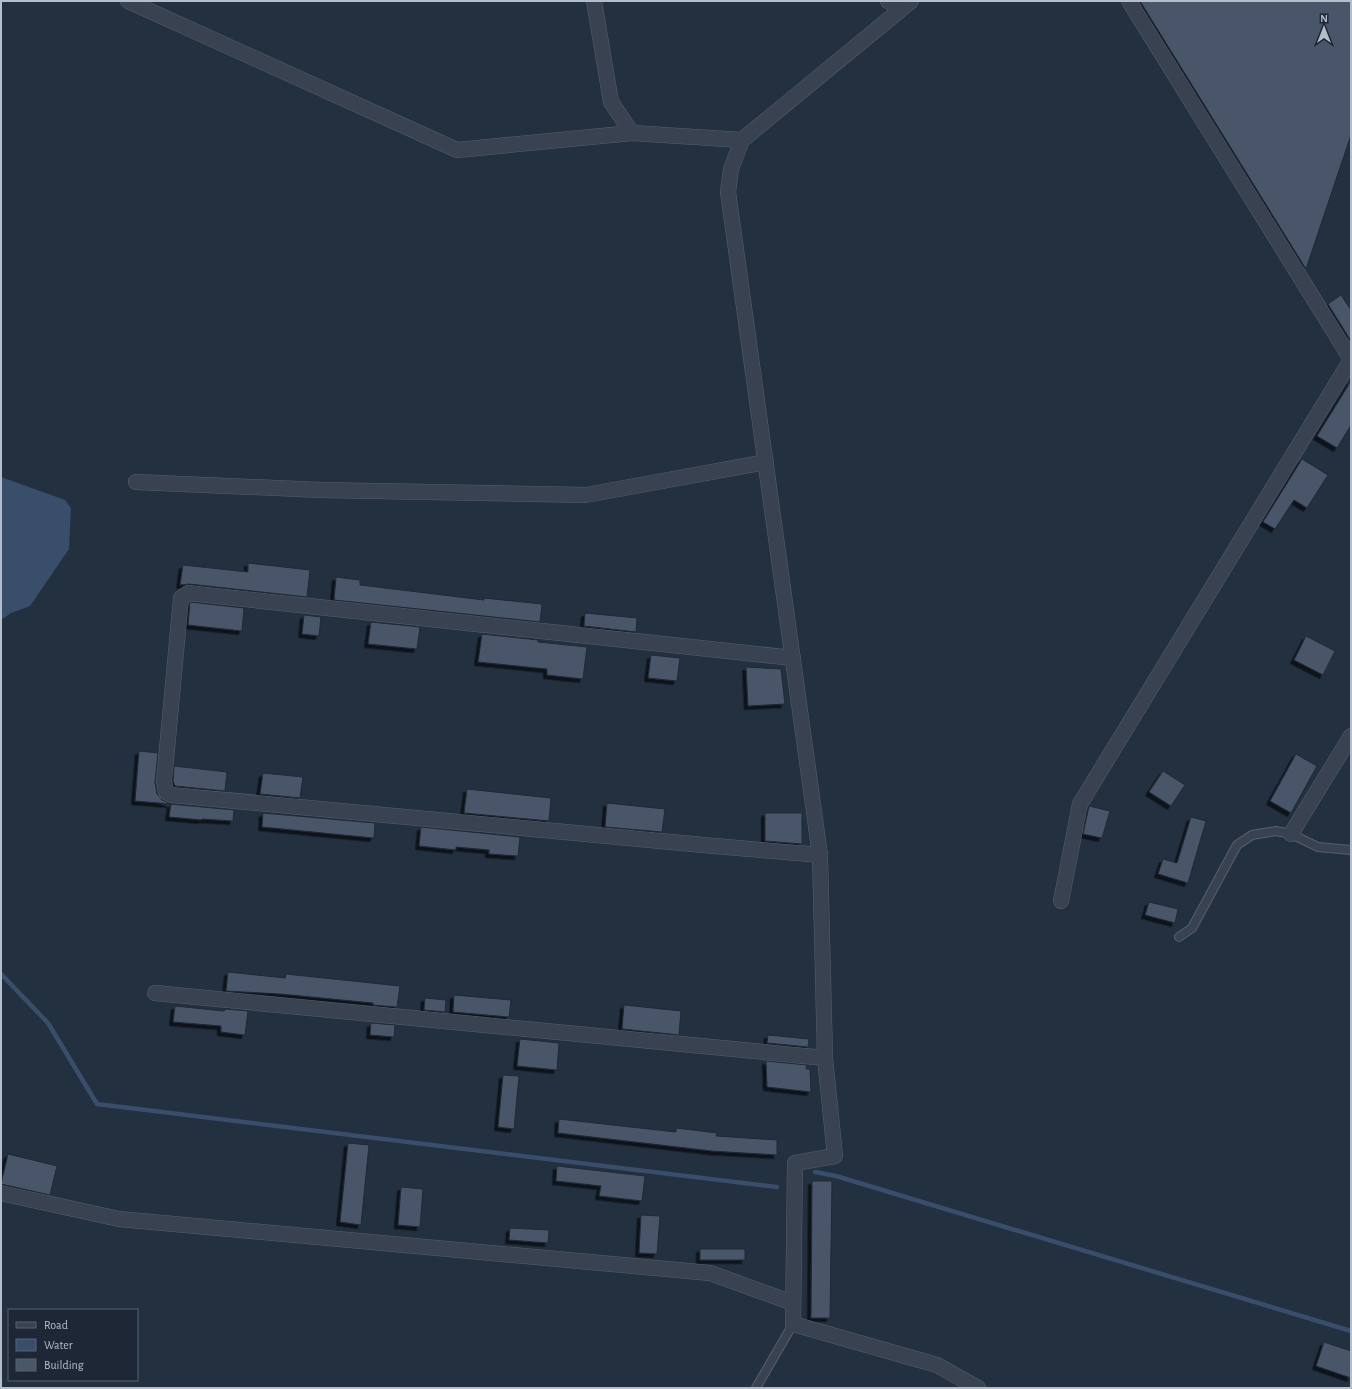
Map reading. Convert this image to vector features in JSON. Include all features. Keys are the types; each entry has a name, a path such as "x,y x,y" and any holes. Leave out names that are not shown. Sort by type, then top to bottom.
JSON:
{"street":[{"path":"128,1 457,150 632,133 742,140"},
{"path":"594,1 611,102 632,133"},
{"path":"888,1 907,4"},
{"path":"1061,901 1080,804 1351,359 1129,1"},
{"path":"907,4 742,140 731,169 728,192 820,855 825,1058 835,1156 795,1164 793,1324 937,1365 978,1388"},
{"path":"136,482 321,490 586,494 766,462"},
{"path":"793,658 188,593 181,598 164,781 166,792 172,795 820,855"},
{"path":"1291,834 1351,736"},
{"path":"155,993 825,1058"},
{"path":"1,1193 119,1219 710,1273 793,1303"}],"lane":[{"path":"1179,937 1192,928 1237,845 1252,835 1276,831 1291,834 1318,847 1351,850"},
{"path":"756,1388 793,1324"}],"water":[{"path":"1,477 65,500 71,508 69,549 30,606 11,613 1,620"}],"building":[{"path":"1140,1 1351,1 1351,135 1306,269"},
{"path":"1341,295 1351,310 1351,341 1328,304"},
{"path":"1351,381 1351,425 1337,448 1317,436"},
{"path":"1302,459 1328,475 1307,508 1294,500 1275,529 1263,522"},
{"path":"248,563 310,570 307,597 189,584 180,585 183,565 248,572"},
{"path":"336,577 360,580 360,585 484,600 484,598 542,604 540,622 334,600"},
{"path":"190,602 244,608 242,631 188,625"},
{"path":"585,613 637,618 636,632 584,626"},
{"path":"304,615 321,617 319,636 302,634"},
{"path":"371,622 420,627 417,649 368,644"},
{"path":"482,634 587,647 583,679 547,675 547,669 478,662"},
{"path":"1306,636 1335,651 1323,675 1294,660"},
{"path":"651,655 680,658 677,681 648,678"},
{"path":"746,667 781,669 785,704 748,706"},
{"path":"139,751 158,753 155,782 157,794 162,800 171,804 135,801"},
{"path":"1296,754 1317,766 1291,813 1270,801"},
{"path":"174,766 227,772 225,791 175,786 173,781"},
{"path":"1163,771 1185,785 1171,806 1149,792"},
{"path":"263,773 303,777 300,798 260,794"},
{"path":"467,789 551,798 549,821 464,813"},
{"path":"607,803 665,809 662,832 605,827"},
{"path":"171,804 234,810 233,821 169,817"},
{"path":"1089,806 1110,811 1102,838 1083,834"},
{"path":"263,813 375,823 374,838 262,827"},
{"path":"765,813 802,813 802,844 765,841"},
{"path":"1191,817 1206,821 1188,883 1158,874 1163,859 1177,863"},
{"path":"421,827 520,837 518,856 489,854 489,850 456,847 456,850 419,846"},
{"path":"1149,902 1178,909 1175,923 1145,915"},
{"path":"228,972 285,978 286,974 400,986 397,1007 373,1005 373,1003 281,994 226,991"},
{"path":"454,995 511,1000 509,1017 453,1012"},
{"path":"425,998 446,1000 445,1012 424,1010"},
{"path":"624,1005 681,1011 679,1035 622,1029"},
{"path":"175,1006 223,1011 225,1009 248,1011 245,1035 221,1032 221,1026 173,1022"},
{"path":"371,1023 395,1025 394,1037 370,1035"},
{"path":"768,1035 809,1039 808,1047 767,1043"},
{"path":"520,1039 559,1043 557,1070 517,1066"},
{"path":"766,1061 807,1065 806,1069 810,1069 811,1092 767,1087"},
{"path":"503,1075 519,1076 514,1129 498,1127"},
{"path":"559,1119 676,1132 676,1128 717,1133 716,1136 777,1140 777,1155 712,1151 558,1133"},
{"path":"348,1143 369,1145 361,1225 340,1222"},
{"path":"8,1154 57,1166 50,1195 1,1184"},
{"path":"557,1166 645,1176 642,1201 599,1196 601,1186 556,1181"},
{"path":"812,1181 832,1181 830,1318 811,1318"},
{"path":"401,1187 423,1189 420,1227 398,1225"},
{"path":"641,1215 660,1216 657,1254 639,1253"},
{"path":"510,1228 549,1230 548,1243 509,1240"},
{"path":"700,1249 745,1249 745,1260 700,1260"},
{"path":"1324,1342 1351,1351 1351,1378 1316,1366"}],"waterway":[{"path":"1,974 48,1023 97,1104 777,1187"},
{"path":"815,1172 836,1176 1351,1331"}]}
